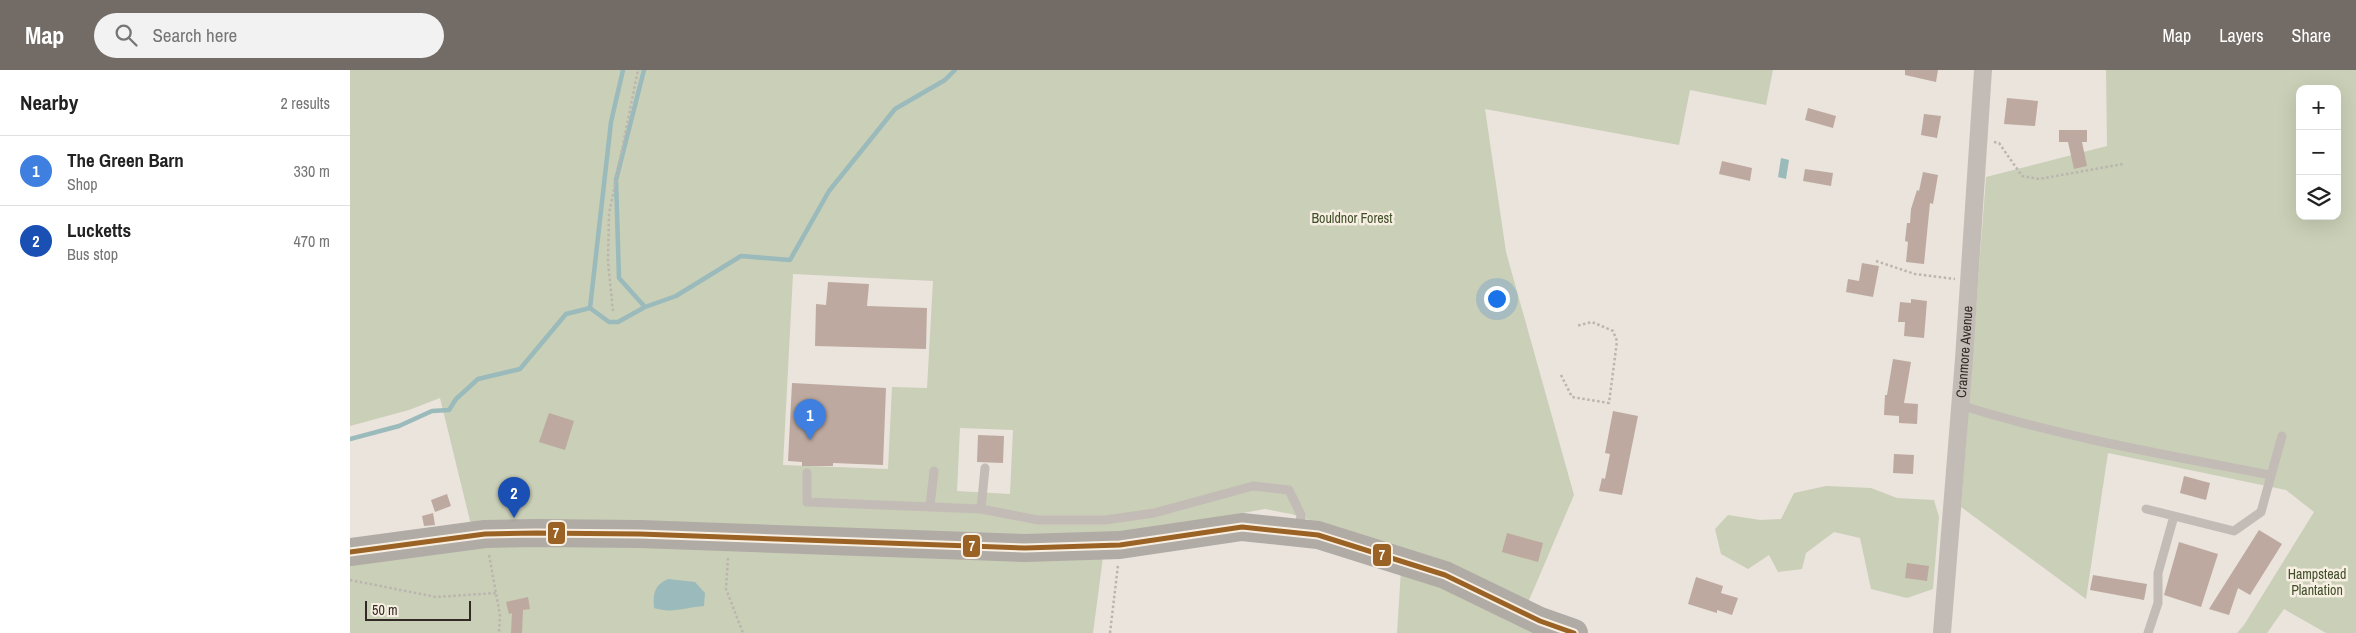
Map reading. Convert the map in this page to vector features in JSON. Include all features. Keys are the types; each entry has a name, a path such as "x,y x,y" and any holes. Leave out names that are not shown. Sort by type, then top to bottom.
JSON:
{"main road":[{"path":"350,552 485,534 640,534 1025,548 1120,544 1242,527 1318,535 1445,575 1540,621 1574,633"}],"street":[{"name":"Cranmore Avenue","path":"1942,633 1983,70"}],"lane":[{"path":"1960,405 2015,423 2109,445 2271,474"},
{"path":"2146,509 2234,531 2261,512 2282,436"},
{"path":"981,509 985,468"},
{"path":"930,506 934,471"},
{"path":"808,473 807,502 981,509 1038,520 1105,520 1154,513 1253,486 1289,490 1301,515 1299,532"},
{"path":"2148,633 2158,603 2158,573 2174,516"}],"path":[{"path":"613,311 608,262 609,214 638,70"},
{"path":"1978,138 1999,143 2022,176 2039,179 2123,164"},
{"path":"1876,261 1915,274 1969,281"},
{"path":"1561,374 1572,397 1609,403 1617,341 1613,331 1592,322 1576,326"},
{"path":"485,534 500,614 499,633"},
{"path":"730,537 726,590 743,633"},
{"path":"1110,633 1120,544"},
{"path":"350,580 436,597 496,593"}],"green space":[{"name":"Bouldnor Forest","path":"350,70 1773,70 1766,105 1690,90 1679,145 1485,109 1506,252 1574,495 1527,605 1448,563 1291,514 1265,509 1131,533 1082,536 471,525 440,398 409,410 350,426","holes":["793,274 933,281 927,388 892,387 888,469 783,465","960,428 1013,430 1010,494 957,491"]},
{"name":"Hampstead Plantation","path":"2106,70 2356,70 2356,633 2326,633 2284,609 2267,633 2237,633 2244,625 2314,512 2286,490 2108,453 2086,599 1961,507 1986,177 2107,146"},
{"path":"1826,486 1871,488 1897,498 1934,500 1939,517 1933,589 1907,598 1871,589 1860,538 1834,532 1806,553 1802,569 1778,572 1769,555 1748,569 1721,554 1715,529 1728,515 1760,520 1781,519 1794,493"},
{"path":"478,541 1103,557 1093,633 350,633 350,557"},
{"path":"1401,570 1547,633 1397,633"}],"water":[{"path":"1781,158 1789,160 1786,179 1778,177"},
{"path":"668,579 695,582 705,593 704,606 673,610 654,608 655,590 663,581"}],"building":[{"path":"1905,70 1938,70 1936,82 1905,75"},
{"path":"2007,98 2038,101 2035,126 2004,124"},
{"path":"1808,108 1836,116 1833,128 1805,120"},
{"path":"1924,114 1941,116 1937,138 1921,135"},
{"path":"2059,130 2087,130 2087,142 2082,142 2087,166 2074,169 2068,142 2059,142"},
{"path":"1722,161 1752,168 1750,181 1719,174"},
{"path":"1805,169 1833,173 1831,186 1803,181"},
{"path":"1923,172 1938,175 1933,204 1930,203 1924,264 1906,262 1908,242 1905,241 1907,223 1910,223 1911,209 1917,190 1919,191"},
{"path":"1862,263 1879,266 1873,297 1846,292 1848,279 1859,281"},
{"path":"828,282 869,284 867,306 927,308 926,349 815,346 816,304 826,305"},
{"path":"1911,299 1927,301 1924,338 1904,336 1905,322 1898,322 1900,302 1911,303"},
{"path":"1893,359 1911,362 1904,403 1918,404 1917,424 1899,423 1899,416 1884,415 1885,395 1887,395"},
{"path":"792,383 886,388 883,465 833,463 833,466 802,466 802,462 788,461"},
{"path":"1613,411 1638,416 1622,495 1599,491 1602,478 1605,479 1610,454 1605,453"},
{"path":"549,413 574,421 565,450 539,442"},
{"path":"978,435 1004,436 1003,463 977,462"},
{"path":"1894,454 1914,455 1913,474 1893,473"},
{"path":"2184,476 2210,483 2206,500 2180,493"},
{"path":"447,494 451,506 435,512 431,500"},
{"path":"433,513 435,525 424,526 422,516"},
{"path":"2259,530 2282,544 2250,595 2238,588 2229,615 2209,609"},
{"path":"1507,533 1543,543 1538,562 1502,552"},
{"path":"2179,542 2218,554 2201,607 2164,595"},
{"path":"1907,563 1929,566 1927,581 1905,578"},
{"path":"2093,575 2147,584 2144,600 2090,590"},
{"path":"1696,577 1723,586 1721,593 1738,598 1732,615 1717,610 1717,613 1688,604"},
{"path":"528,597 530,609 523,610 522,633 511,633 512,613 509,614 506,602"}],"waterway":[{"path":"590,308 611,122 623,70"},
{"path":"644,70 616,180 619,278 645,307"},
{"path":"590,308 609,322 618,322 645,307 676,296 741,256 790,260 829,191 895,109 945,80 955,70"},
{"path":"350,439 399,426 432,411 449,410 456,399 478,379 520,369 566,314 590,308"}],"transit line":[{"name":"7","path":"350,552 485,534 536,533 640,534 1025,548 1120,545 1242,527 1318,535 1445,575 1540,621 1574,633"}],"place":[{"name":"The Green Barn","path":"810,440"},
{"name":"Lucketts","path":"514,518"}]}
